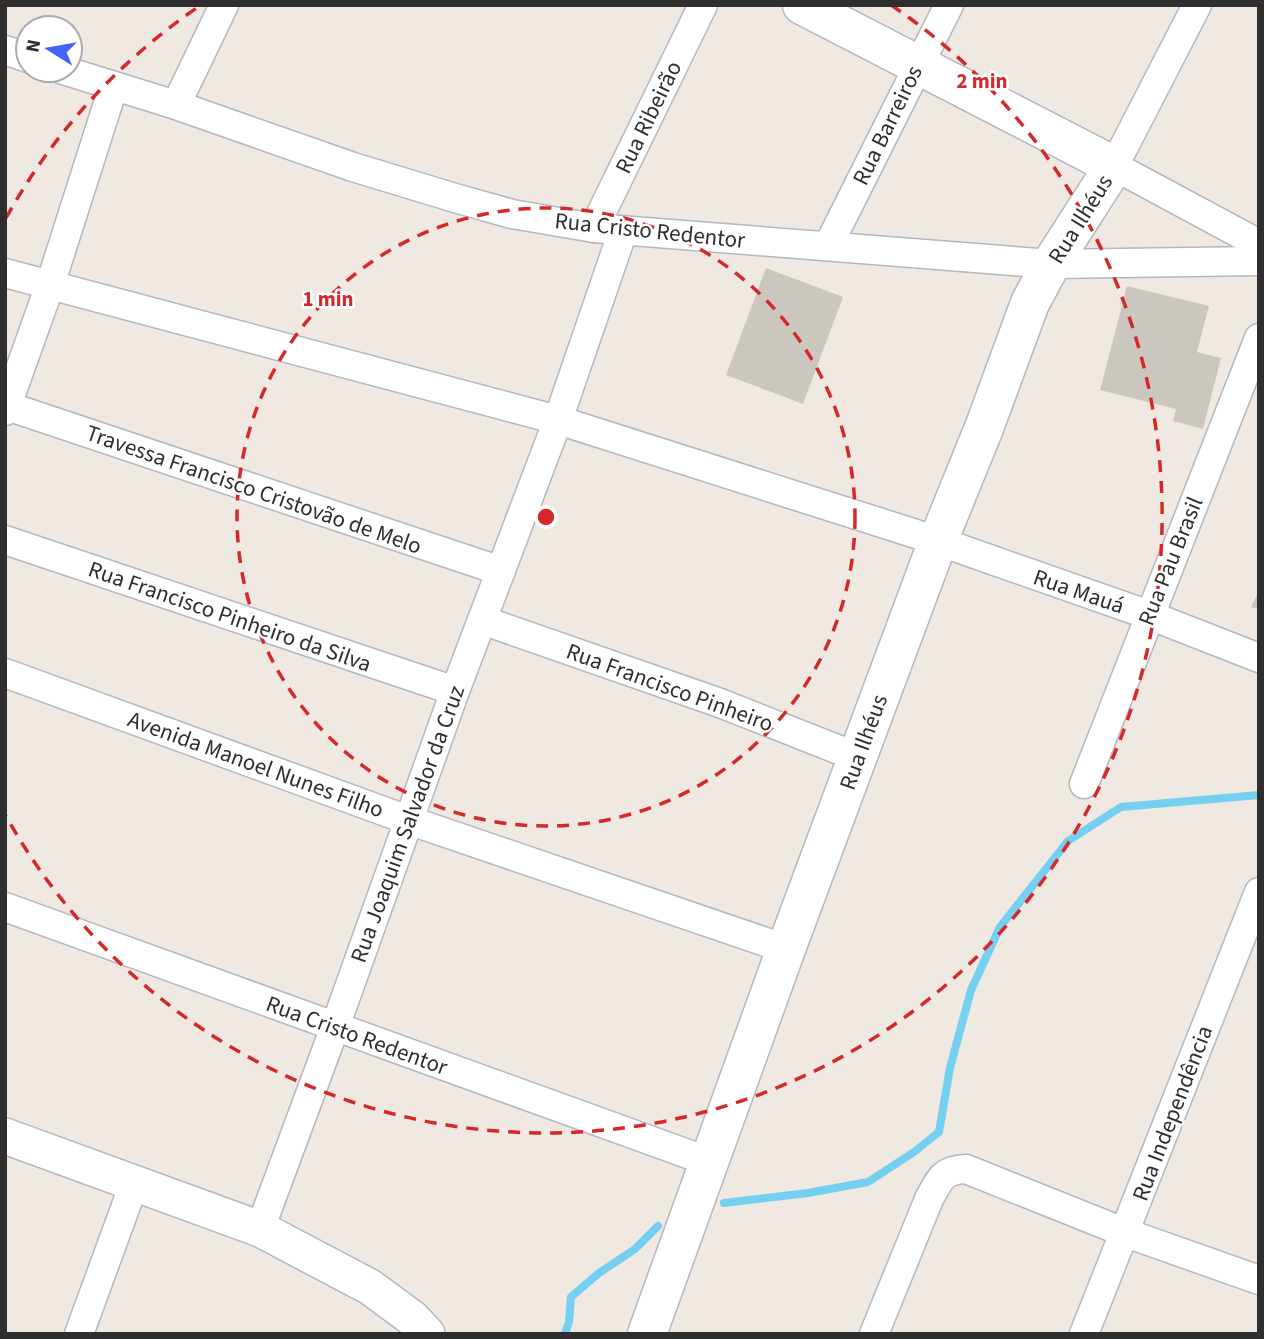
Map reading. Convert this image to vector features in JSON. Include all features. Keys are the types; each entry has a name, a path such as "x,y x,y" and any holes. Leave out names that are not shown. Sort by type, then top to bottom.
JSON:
{"main road":[{"path":"802,5 1114,166"},
{"name":"Rua Ilhéus","path":"647,1334 857,757 1030,303 1051,264 1114,166"}],"street":[{"path":"176,105 224,5"},
{"name":"Rua Ribeirão","path":"594,228 703,5"},
{"name":"Rua Barreiros","path":"828,246 949,5"},
{"path":"1197,5 1114,166 1259,244"},
{"name":"Rua Cristo Redentor","path":"84,78 176,105 353,167 454,198 512,214 594,228 1051,264 1259,261"},
{"path":"6,408 50,285 113,88"},
{"name":"Rua Joaquim Salvador da Cruz","path":"260,1229 455,691 558,421 623,231"},
{"path":"5,273 558,421 938,541"},
{"name":"Rua Pau Brasil","path":"1084,784 1259,338"},
{"name":"Travessa Francisco Cristovão de Melo","path":"6,408 501,571"},
{"name":"Rua Francisco Pinheiro da Silva","path":"5,540 455,691"},
{"name":"Rua Mauá","path":"938,541 1149,615 1259,658"},
{"name":"Rua Francisco Pinheiro","path":"482,620 708,698 857,757"},
{"name":"Avenida Manoel Nunes Filho","path":"5,673 408,820 786,949"},
{"name":"Rua Independência","path":"1084,1334 1259,892"},
{"name":"Rua Cristo Redentor","path":"5,907 710,1162"},
{"path":"5,1136 260,1229 370,1287 412,1318 427,1334"},
{"path":"874,1334 929,1199 940,1179 948,1171 966,1169 1126,1233 1259,1280"},
{"path":"79,1334 134,1184"}],"building":[{"path":"766,268 843,297 803,404 726,375"},
{"path":"1127,286 1209,306 1197,352 1221,358 1203,429 1173,421 1176,409 1100,390"},
{"path":"1259,591 1259,609 1251,607"}],"waterway":[{"path":"724,1203 808,1193 868,1182 939,1132 950,1068 971,990 1000,927 1068,841 1121,807 1259,795"},
{"path":"565,1334 571,1297 599,1273 635,1249 658,1226"}]}
